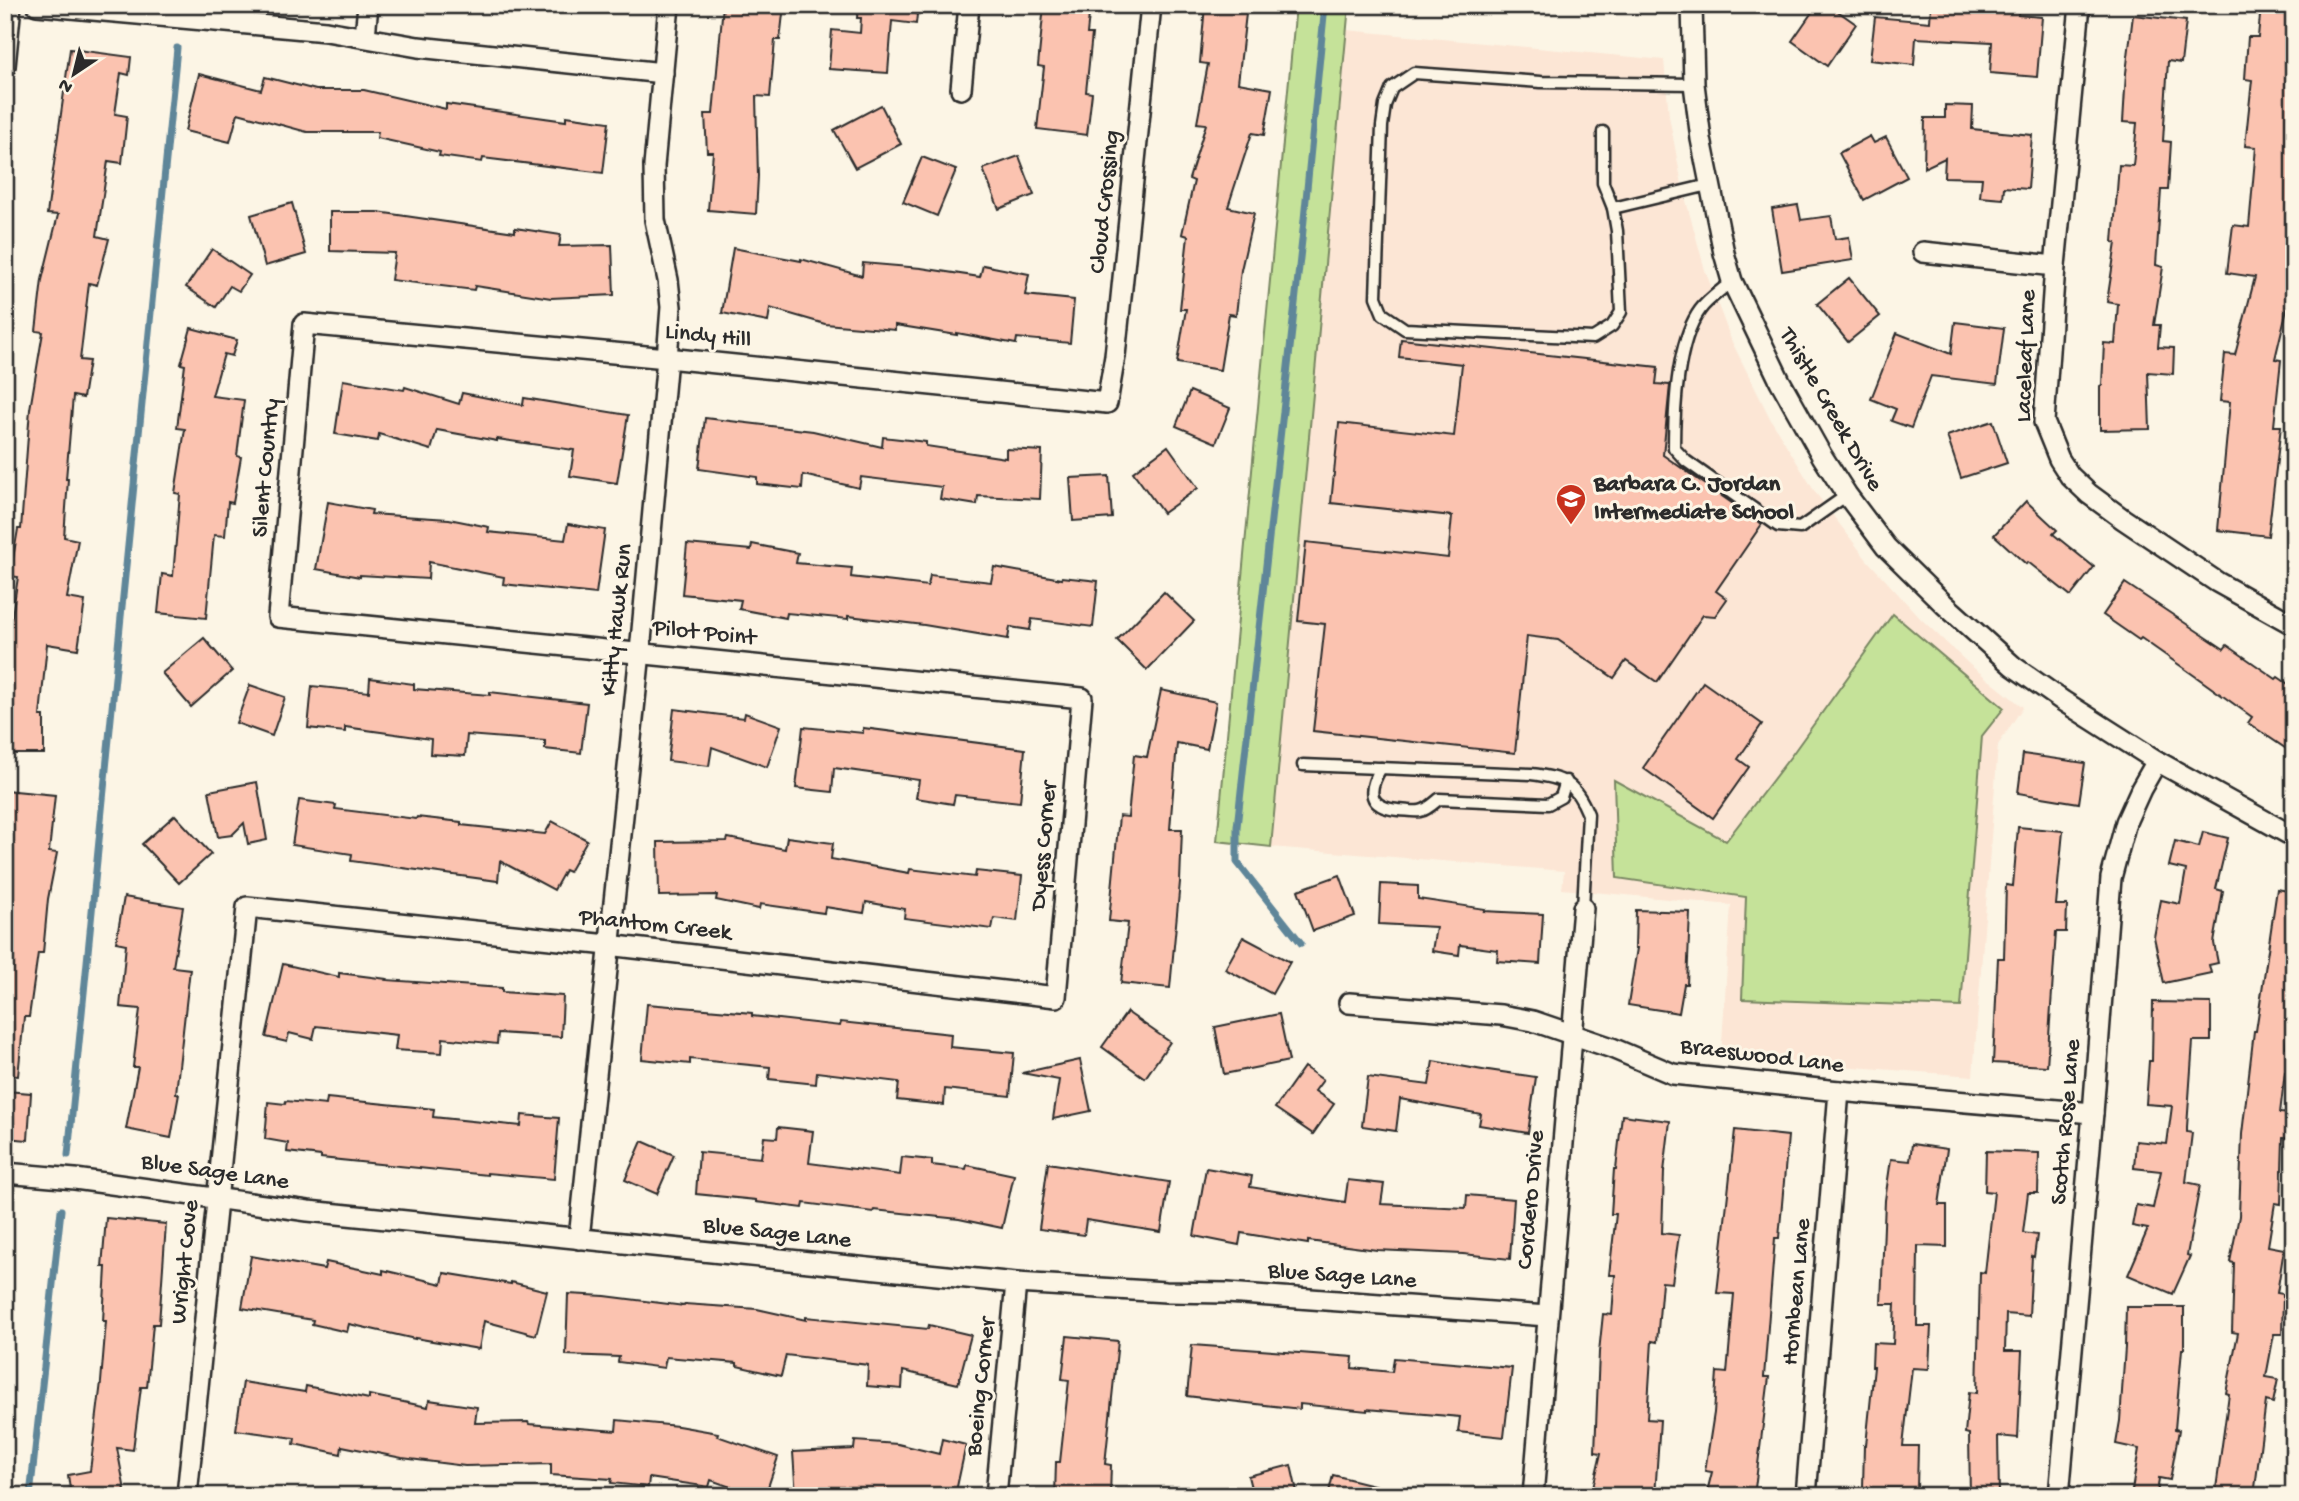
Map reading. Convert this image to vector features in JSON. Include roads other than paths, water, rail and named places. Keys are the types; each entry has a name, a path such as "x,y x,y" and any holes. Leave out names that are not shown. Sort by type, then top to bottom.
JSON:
{"street":[{"path":"5,66 11,5"},
{"path":"37,5 326,30 418,47 663,73"},
{"path":"365,36 368,5"},
{"name":"Kitty Hawk Run","path":"579,1239 640,652 671,307 668,279 655,220 654,166 669,5"},
{"path":"961,89 970,5"},
{"name":"Cloud Crossing","path":"1107,403 1115,356 1151,5"},
{"name":"Thistle Creek Drive","path":"1692,5 1694,85 1709,185 1732,281 1780,381 1847,495 1886,547 2013,666 2157,761 2294,837"},
{"name":"Laceleaf Lane","path":"2080,5 2055,266 2044,422 2059,459 2070,476 2123,519 2217,582 2294,625"},
{"path":"1923,252 2055,266"},
{"name":"Lindy Hill","path":"303,324 1107,403"},
{"name":"Silent Country","path":"278,617 303,324"},
{"name":"Pilot Point","path":"278,617 1082,698"},
{"name":"Dyess Corner","path":"1056,998 1082,698"},
{"name":"Scotch Rose Lane","path":"2059,1496 2111,878 2126,822 2157,761"},
{"name":"Phantom Creek","path":"247,907 608,945 1056,998"},
{"name":"Wright Cove","path":"188,1496 247,907"},
{"name":"Cordero Drive","path":"1532,1496 1583,908"},
{"name":"Braeswood Lane","path":"1349,1003 1501,1015 1533,1021 1612,1048 1673,1074 2093,1113"},
{"name":"Hornbean Lane","path":"1806,1496 1839,1091"},
{"name":"Blue Sage Lane","path":"5,1174 75,1179 321,1212 1016,1283 1227,1293 1547,1316"},
{"name":"Boeing Corner","path":"996,1496 1016,1283"}],"lane":[{"path":"1603,132 1603,183 1613,208 1619,266 1621,312 1612,326 1593,338 1405,329 1384,314 1376,296 1382,126 1385,105 1392,88 1414,74 1541,82 1694,85"},
{"path":"1613,208 1709,185"},
{"path":"1732,281 1700,311 1689,334 1683,353 1674,409 1674,448 1686,461 1778,526 1800,528 1847,495"},
{"path":"1303,765 1531,774 1566,781 1582,800 1588,814 1583,908"},
{"path":"1381,768 1374,780 1373,798 1378,805 1388,809 1409,811 1419,811 1439,799 1548,804 1561,797 1566,781"}],"waterway":[{"path":"1301,943 1237,862 1237,827 1302,240 1325,5"},
{"path":"68,1155 177,48"},
{"path":"30,1496 61,1210"}],"place":[{"name":"Barbara C. Jordan Intermediate School","path":"1571,526"}]}
